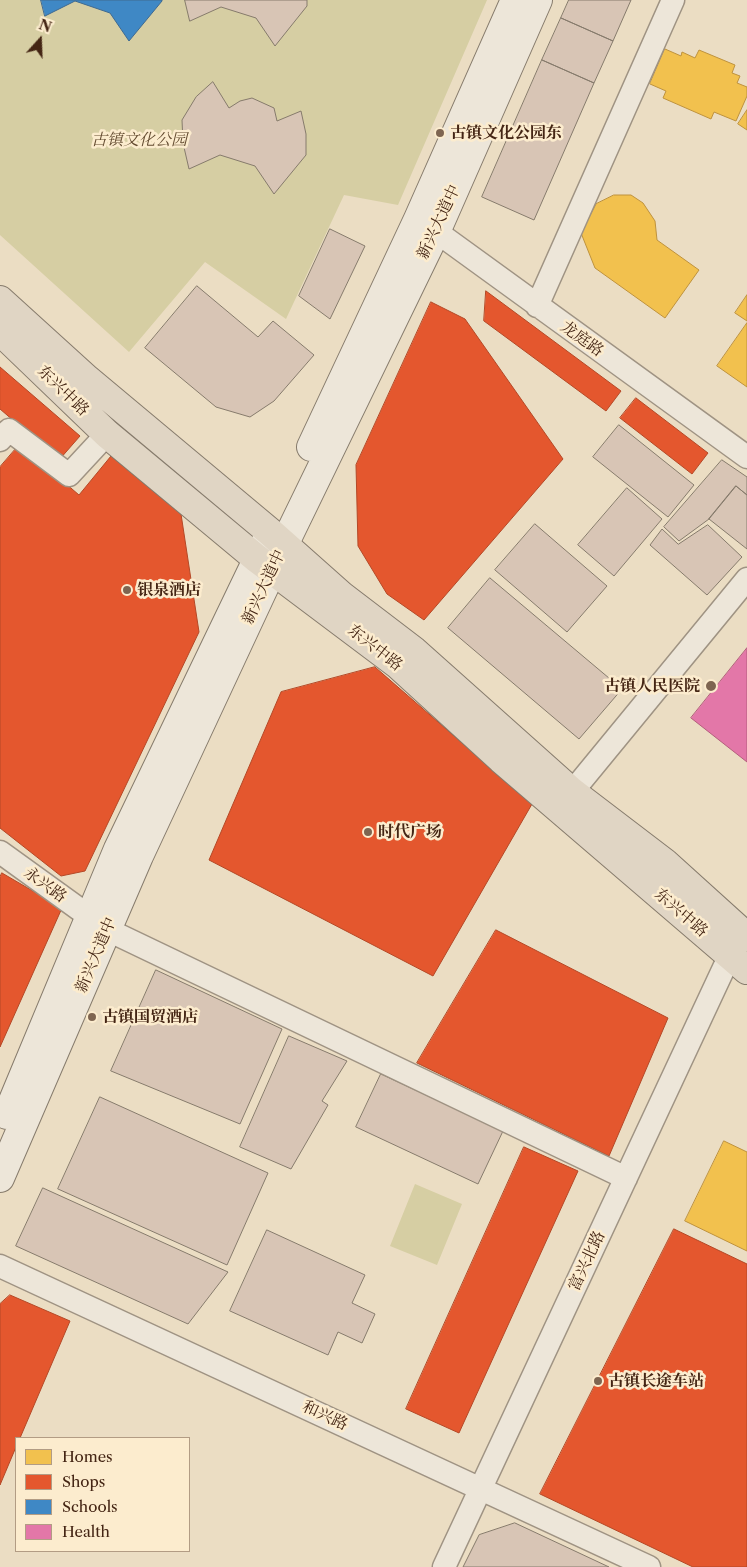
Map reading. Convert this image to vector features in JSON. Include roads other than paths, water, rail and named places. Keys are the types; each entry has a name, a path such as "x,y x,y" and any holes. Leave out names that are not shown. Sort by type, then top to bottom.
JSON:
{"main road":[{"name":"新兴大道中","path":"427,225 515,0"},
{"name":"新兴大道中","path":"0,1178 98,923 118,850 277,539 427,225 538,0"},
{"name":"东兴中路","path":"0,300 87,379 342,596 414,651 572,792 666,863 741,954"},
{"name":"东兴中路","path":"1,333 107,434 264,564 397,664 501,759 741,954"},
{"name":"新兴大道中","path":"0,1131 98,923"}],"street":[{"path":"538,306 673,0"},
{"name":"龙庭路","path":"427,225 747,458"},
{"path":"0,440 9,430 69,475 107,434"},
{"path":"572,792 747,579"},
{"name":"永兴路","path":"0,852 98,923 626,1178"},
{"name":"富兴北路","path":"444,1567 626,1178 741,954"},
{"name":"和兴路","path":"0,1266 650,1567"}],"place":[{"name":"古镇文化公园东","path":"440,133"},
{"name":"银泉酒店","path":"127,590"},
{"name":"古镇人民医院","path":"711,686"},
{"name":"时代广场","path":"368,832"},
{"name":"古镇国贸酒店","path":"92,1017"},
{"name":"古镇长途车站","path":"598,1381"}],"park label":[{"name":"古镇文化公园","path":"139,140"}]}
